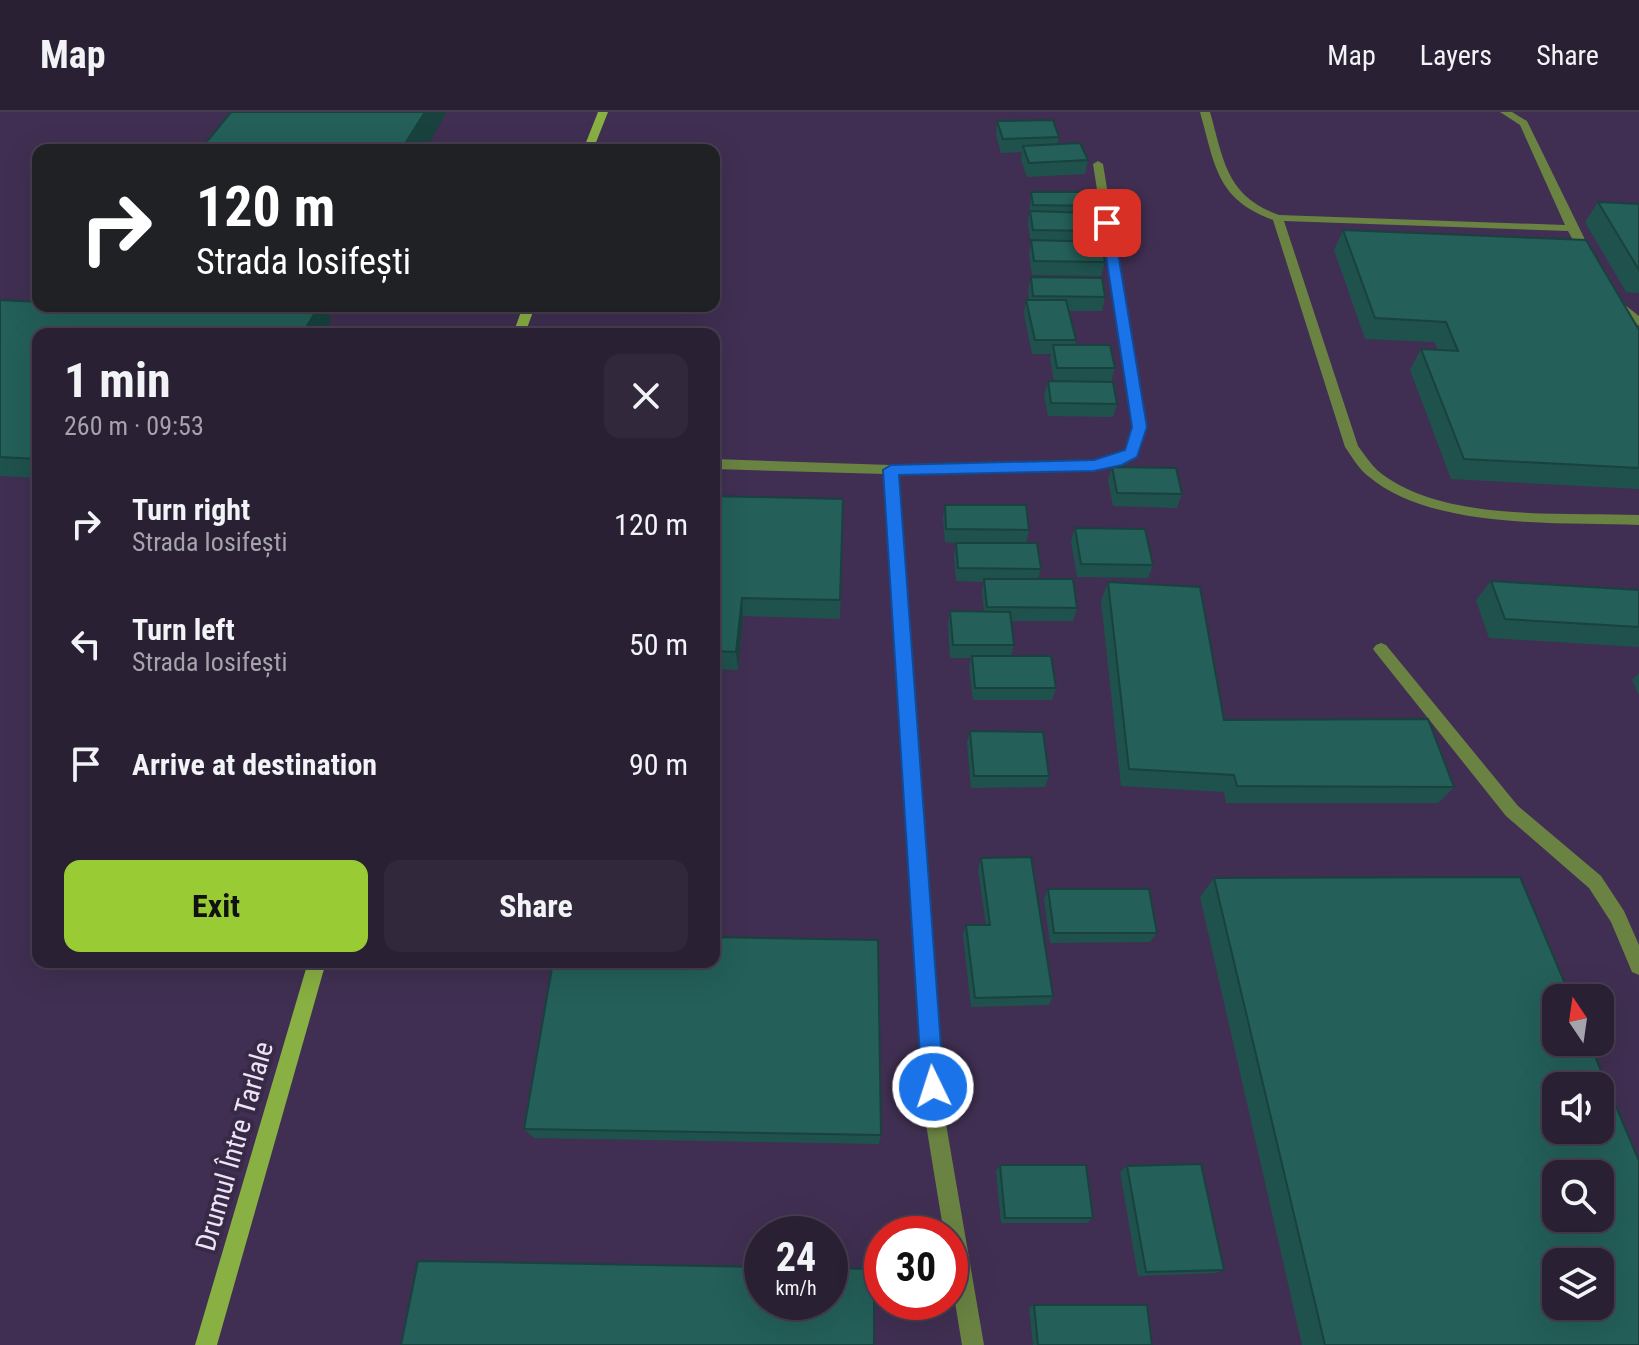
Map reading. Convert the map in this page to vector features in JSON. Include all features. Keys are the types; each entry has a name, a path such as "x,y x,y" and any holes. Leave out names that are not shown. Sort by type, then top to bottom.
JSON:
{"main road":[{"path":"590,144 603,112"},
{"name":"Drumul Între Tarlale","path":"206,1345 315,968"}],"street":[{"path":"1205,112 1227,184 1250,211 1278,218 1572,228"},
{"path":"1505,112 1524,123 1572,228 1595,269"},
{"path":"720,464 891,470 1094,465 1117,461 1132,453 1140,427 1098,164"},
{"path":"1278,218 1352,447 1375,476 1419,500 1467,512 1639,520"},
{"path":"1611,295 1639,322"},
{"path":"891,470 935,1118 973,1345"},
{"path":"1381,649 1512,811 1595,882 1618,917 1639,966"}],"shaded area":[{"path":"0,112 1639,112 1639,1345 0,1345"}],"building":[{"path":"231,112 425,112 405,144 205,144"},
{"path":"1053,120 1059,137 1003,139 997,121"},
{"path":"1080,143 1088,160 1029,163 1023,146"},
{"path":"1031,192 1090,192 1093,206 1033,205"},
{"path":"1598,202 1639,204 1639,270"},
{"path":"1030,211 1092,213 1096,231 1033,230"},
{"path":"1343,230 1586,240 1639,330 1639,468 1464,459 1421,349 1458,351 1446,322 1375,318"},
{"path":"1031,240 1101,242 1105,262 1034,261"},
{"path":"1031,277 1102,278 1105,297 1033,296"},
{"path":"0,300 32,302 32,312 315,312 306,328 32,328 32,459 0,457"},
{"path":"1026,300 1066,300 1076,340 1035,340"},
{"path":"1053,345 1110,345 1115,368 1057,368"},
{"path":"1048,381 1113,382 1117,404 1051,403"},
{"path":"1112,467 1176,468 1182,494 1117,493"},
{"path":"720,496 843,499 840,600 742,598 736,652 720,651"},
{"path":"945,505 1026,505 1029,530 946,529"},
{"path":"1075,528 1145,529 1153,565 1081,564"},
{"path":"956,543 1037,543 1041,569 958,568"},
{"path":"984,579 1073,579 1077,608 987,607"},
{"path":"1491,581 1639,590 1639,627 1505,619"},
{"path":"1108,582 1200,587 1224,720 1428,719 1454,787 1237,786 1234,775 1129,769"},
{"path":"950,611 1010,612 1014,645 953,645"},
{"path":"972,656 1051,656 1056,688 975,688"},
{"path":"970,731 1043,732 1049,776 974,776"},
{"path":"1031,857 1053,996 975,998 966,925 990,925 981,858"},
{"path":"1520,877 1565,984 1542,984 1542,1056 1595,1056 1602,1072 1542,1072 1542,1144 1614,1144 1614,1102 1639,1161 1639,1345 1325,1345 1214,878"},
{"path":"1048,889 1149,889 1157,933 1054,933"},
{"path":"720,937 878,940 881,1135 524,1129 552,968 720,968"},
{"path":"1201,1164 1224,1270 1146,1272 1127,1166"},
{"path":"1000,1165 1086,1165 1093,1218 1005,1218"},
{"path":"418,1261 744,1267 744,1320 848,1320 848,1268 864,1269 864,1320 874,1320 874,1345 401,1345"},
{"path":"1034,1305 1147,1305 1152,1345 1038,1345"}],"route":[{"path":"933,1087 891,470 1045,469 1117,461 1132,453 1140,427 1107,223"}]}
